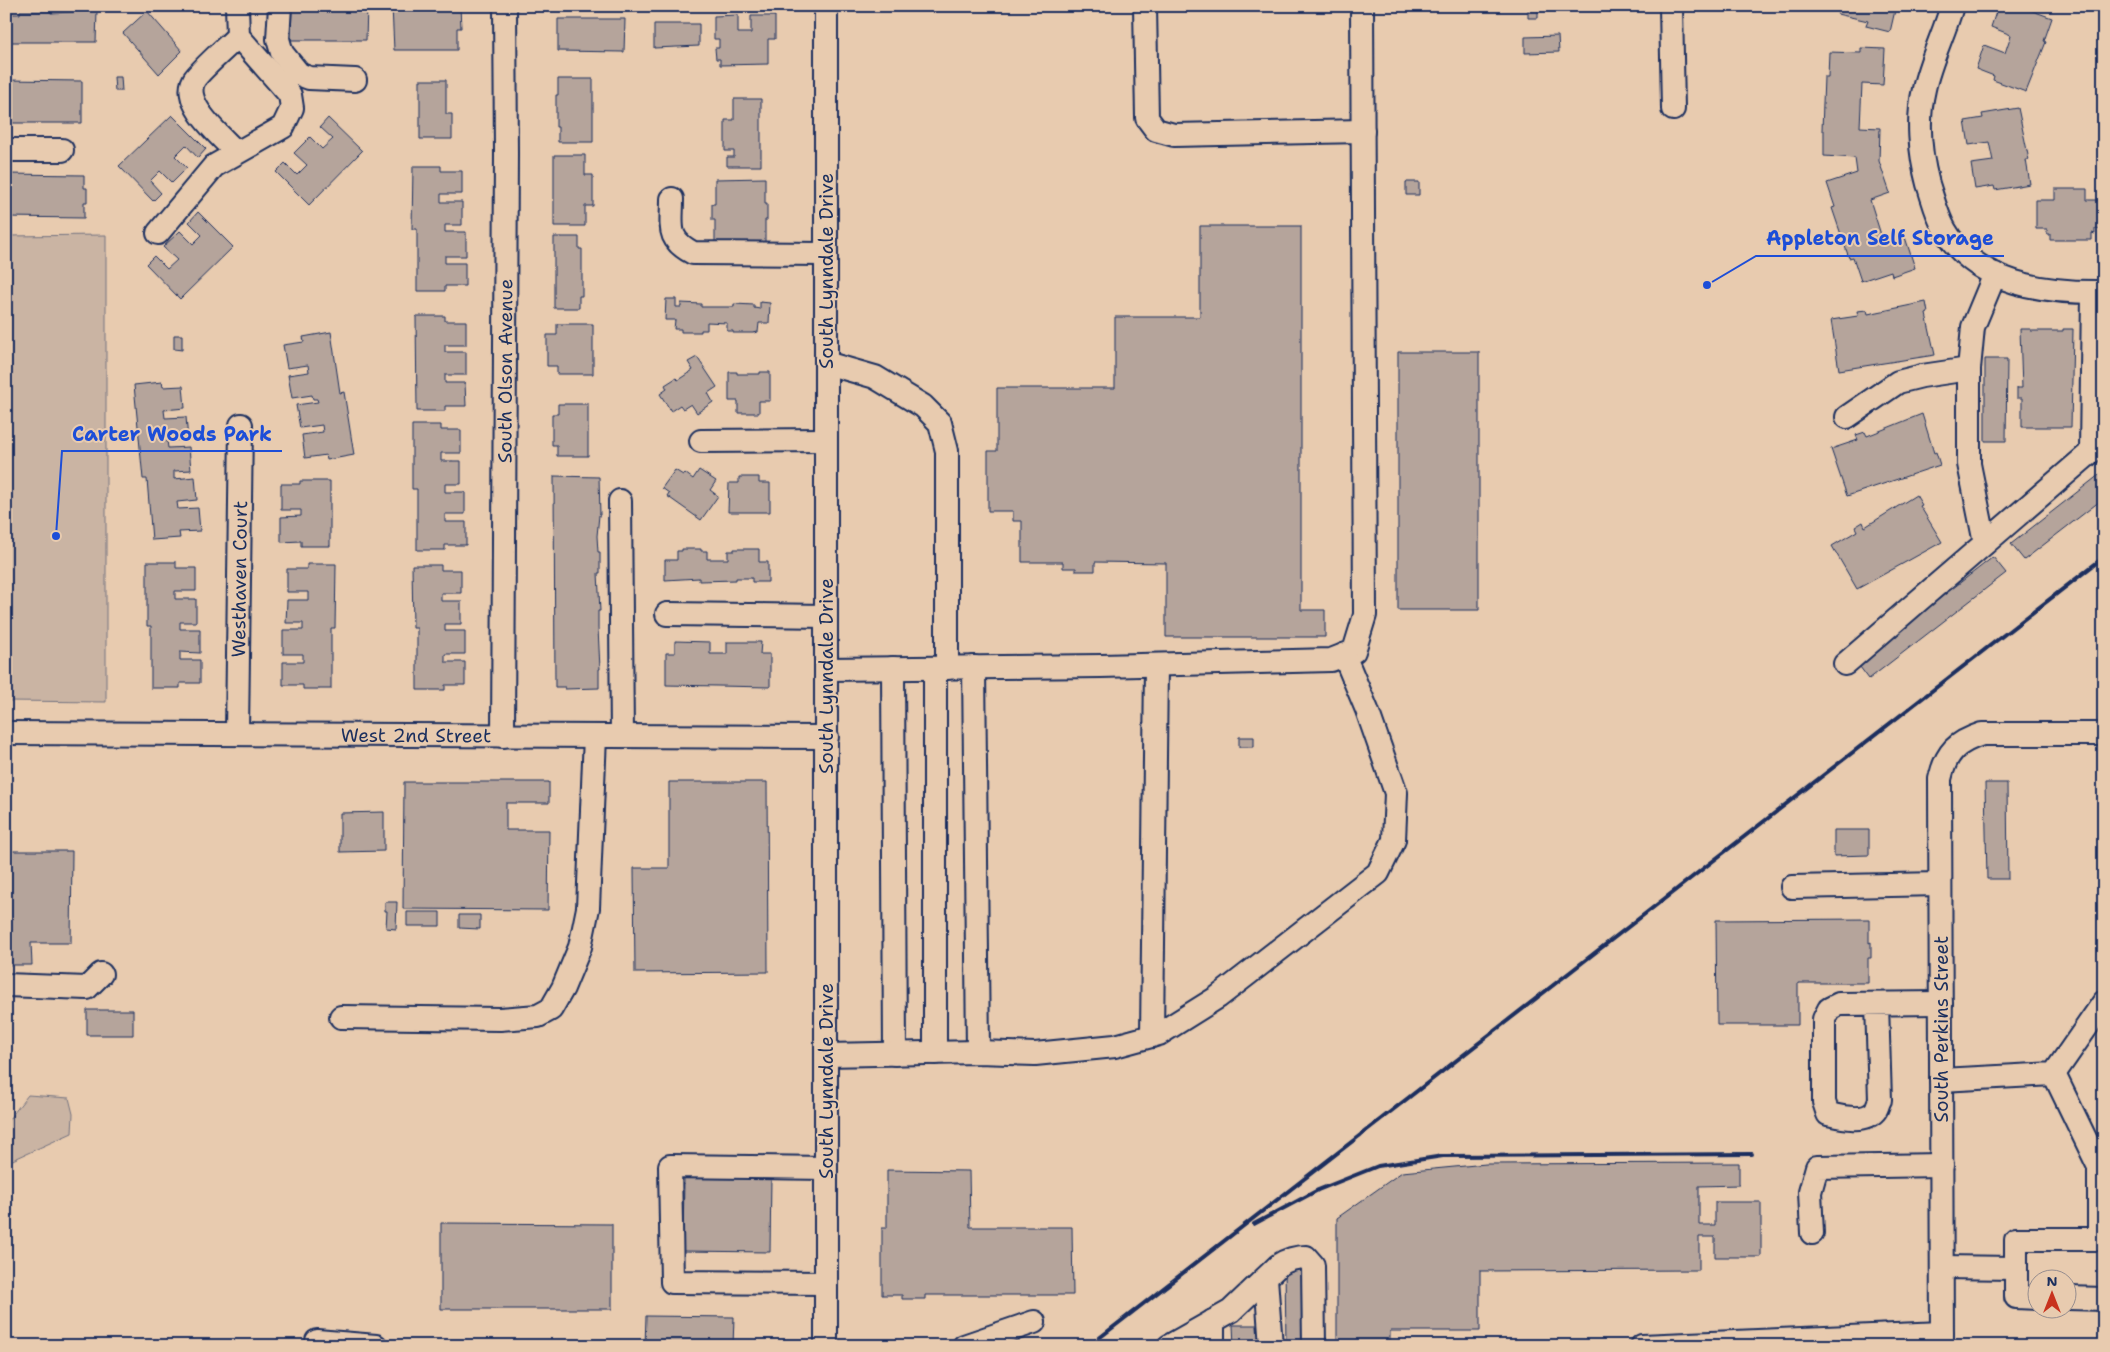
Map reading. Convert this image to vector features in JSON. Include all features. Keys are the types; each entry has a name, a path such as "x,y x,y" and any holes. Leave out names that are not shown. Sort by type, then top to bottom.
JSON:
{"street":[{"path":"158,233 214,166 283,127 292,108 290,95 238,36 238,6"},
{"path":"280,6 278,40 282,53 299,74 309,78 354,80"},
{"name":"South Olson Avenue","path":"503,736 505,6"},
{"name":"South Lynndale Drive","path":"826,6 826,1346"},
{"path":"1145,6 1147,118 1156,130 1174,135 1363,131"},
{"path":"827,669 1156,665 1332,660 1354,651 1365,615 1362,6"},
{"path":"1671,6 1673,109"},
{"path":"1844,664 2092,452 2099,292 2042,290 2012,283 1964,255 1945,230 1935,206 1926,174 1920,117 1924,90 1952,6"},
{"path":"236,152 197,110 192,95 194,80 238,36"},
{"path":"6,150 62,150"},
{"path":"672,199 672,235 681,247 693,253 826,254"},
{"path":"1986,543 1969,464 1969,369 1973,327 1996,274"},
{"path":"826,363 875,378 923,406 940,423 947,451 941,668 935,1053"},
{"path":"1847,417 1898,382 1969,369"},
{"name":"Westhaven Court","path":"237,734 241,425"},
{"path":"701,441 826,440"},
{"path":"620,501 622,736"},
{"path":"667,614 826,616"},
{"path":"826,1055 978,1052 1035,1054 1114,1046 1159,1034 1218,996 1378,873 1394,840 1396,793 1367,710 1344,655"},
{"path":"1152,1036 1156,665"},
{"path":"893,668 894,1054"},
{"path":"974,668 978,1052"},
{"name":"West 2nd Street","path":"6,733 827,737"},
{"name":"South Perkins Street","path":"1942,1339 1940,779 1951,752 1964,740 1982,734 2104,734"},
{"path":"341,1017 500,1020 538,1016 551,1009 563,988 580,947 588,908 595,736"},
{"path":"1792,888 1940,884"},
{"path":"6,984 87,988 101,974"},
{"path":"2054,1074 2104,1002"},
{"path":"1877,1004 1880,1100 1875,1112 1865,1117 1842,1118 1828,1114 1824,1102 1824,1020 1829,1009 1839,1004 1941,1003"},
{"path":"1941,1080 2054,1074"},
{"path":"2028,1298 2016,1297 2016,1239 2102,1239 2099,1167 2054,1074"},
{"path":"1812,1233 1810,1192 1817,1167 1942,1165"},
{"path":"826,1168 670,1166 672,1282 826,1284"},
{"path":"1169,1346 1231,1311 1287,1260 1306,1257 1313,1265 1314,1346"},
{"path":"1942,1267 2015,1268"},
{"path":"1266,1278 1270,1346"},
{"path":"2078,1298 2104,1299"},
{"path":"1213,1321 1214,1346"},
{"path":"964,1346 1034,1322"},
{"path":"1642,1346 1942,1339"},
{"path":"317,1341 376,1346"}],"shaded area":[{"path":"106,235 106,702 6,701 6,236"},
{"path":"28,1095 69,1098 73,1114 72,1133 6,1163 6,1123"}],"building":[{"path":"292,6 367,6 366,40 291,40"},
{"path":"392,6 460,6 461,28 457,28 457,50 394,50"},
{"path":"1839,6 1896,6 1890,32 1866,26 1868,21 1837,14"},
{"path":"1998,6 2017,10 2019,6 2052,18 2044,41 2046,42 2026,92 1993,80 1994,76 1976,69 1984,45 2005,53 2011,35 1991,27"},
{"path":"1528,9 1538,9 1538,18 1528,18"},
{"path":"20,11 51,11 51,13 97,11 96,42 6,42 6,14 20,14"},
{"path":"147,11 182,51 159,74 123,33"},
{"path":"738,15 738,33 751,33 751,16 775,16 775,39 768,39 768,64 720,65 720,59 716,59 715,48 719,48 719,39 714,39 714,16"},
{"path":"558,19 625,19 624,52 558,51"},
{"path":"654,24 699,24 699,46 654,48"},
{"path":"1558,36 1559,52 1525,53 1525,37"},
{"path":"1861,48 1885,49 1883,85 1862,84 1860,127 1880,128 1879,161 1890,193 1870,200 1883,241 1904,234 1915,268 1892,276 1891,271 1861,281 1853,257 1849,258 1832,208 1835,207 1827,183 1857,173 1855,158 1824,156 1824,130 1822,130 1824,77 1828,77 1829,52 1861,53"},
{"path":"114,77 121,77 122,91 115,91"},
{"path":"558,79 593,79 593,142 558,142 556,95 558,95"},
{"path":"6,80 82,81 82,123 6,123"},
{"path":"420,80 446,80 446,114 452,114 452,139 420,139"},
{"path":"734,99 761,99 761,166 727,166 727,157 734,157 734,151 725,151 725,120 734,120"},
{"path":"2018,108 2029,160 2026,160 2030,184 1995,190 1994,186 1975,189 1971,164 1993,161 1989,142 1969,145 1965,121 1983,118 1982,114"},
{"path":"172,115 206,149 198,158 186,145 175,156 187,168 172,183 160,171 150,181 161,193 153,201 119,166"},
{"path":"328,118 362,151 309,205 276,172 285,163 297,175 307,165 294,153 310,137 322,149 333,139 320,127"},
{"path":"554,155 585,155 585,175 593,175 593,206 585,206 585,226 554,226"},
{"path":"413,166 441,166 441,171 462,171 462,194 441,194 441,202 462,202 462,225 445,225 445,232 466,232 466,256 445,256 445,263 465,263 465,286 445,286 445,291 417,291 417,229 412,229"},
{"path":"6,174 84,175 84,188 87,188 87,202 84,202 84,218 6,217"},
{"path":"765,178 767,220 765,220 765,243 715,243 715,220 712,220 712,204 715,204 715,179"},
{"path":"1406,182 1419,182 1419,195 1406,195"},
{"path":"2055,189 2087,189 2087,200 2104,200 2104,230 2095,229 2095,234 2092,233 2092,240 2050,240 2050,234 2047,234 2047,229 2036,229 2036,200 2055,200"},
{"path":"198,212 233,247 180,299 146,264 154,256 167,269 177,260 163,247 180,231 193,244 202,235 189,222"},
{"path":"1200,226 1301,226 1301,610 1325,610 1325,637 1166,637 1166,563 1095,562 1095,571 1076,571 1076,568 1063,568 1063,562 1022,562 1022,521 1013,521 1013,511 988,511 988,451 997,451 997,388 1115,388 1115,317 1200,317"},
{"path":"554,237 579,237 579,249 582,249 582,296 579,296 579,308 554,308"},
{"path":"666,299 676,299 676,307 681,307 681,303 701,304 701,307 734,307 734,304 754,305 754,308 760,309 760,302 770,303 769,323 759,323 758,332 753,333 733,333 733,331 727,331 727,323 707,322 707,330 701,330 701,332 681,332 681,329 674,329 675,320 665,320"},
{"path":"1926,302 1928,313 1926,314 1935,355 1839,370 1831,320 1858,316 1857,311 1867,310 1868,314"},
{"path":"416,316 445,316 445,321 466,321 466,345 445,345 445,352 466,352 466,375 445,375 445,383 465,383 466,406 445,406 445,411 417,411"},
{"path":"557,324 593,324 593,374 557,374 557,366 547,366 547,335 557,335"},
{"path":"2020,329 2063,331 2063,329 2073,329 2071,427 2022,427 2022,398 2017,398 2017,388 2022,388"},
{"path":"331,332 340,393 344,392 354,455 327,460 326,455 305,458 302,435 323,432 322,425 300,428 296,405 318,402 317,399 313,399 312,395 292,398 288,375 309,372 308,365 287,368 283,345 304,342 303,337"},
{"path":"174,335 182,335 182,350 174,349"},
{"path":"1398,352 1479,352 1479,610 1398,610"},
{"path":"697,357 717,387 708,393 713,402 697,413 691,404 683,409 680,405 671,411 660,394 667,389 665,385 676,378 678,380 693,370 688,362"},
{"path":"1985,359 2007,359 2006,441 1985,441"},
{"path":"729,372 760,374 760,372 770,372 770,401 759,401 759,413 738,413 738,401 729,401"},
{"path":"162,382 163,387 183,386 185,408 164,410 165,418 186,417 188,439 167,441 168,448 189,447 191,470 174,471 174,479 195,477 197,500 177,502 178,509 198,508 200,531 179,532 180,538 152,540 147,479 143,479 134,385"},
{"path":"558,404 588,404 588,456 557,456 557,445 552,445 552,414 558,414"},
{"path":"1922,414 1934,453 1936,452 1940,465 1847,496 1831,449 1858,440 1856,435 1865,432 1867,436"},
{"path":"412,425 441,425 441,430 461,430 461,453 441,453 441,461 461,461 461,484 445,484 445,492 465,492 465,514 445,514 445,522 466,522 466,545 445,545 445,550 417,550 417,489 412,489"},
{"path":"675,470 683,475 685,473 693,479 699,470 716,481 710,490 718,496 701,520 667,496 669,493 662,488"},
{"path":"2104,471 2104,498 2024,560 2011,544"},
{"path":"554,476 599,477 600,515 597,536 598,552 600,552 600,573 598,573 600,611 598,611 599,688 565,689 565,687 555,687"},
{"path":"739,477 759,477 759,483 770,483 770,512 728,512 729,483 739,483"},
{"path":"300,481 330,481 330,546 301,546 301,541 281,542 281,517 301,516 301,510 281,510 281,484 300,484"},
{"path":"1916,495 1922,505 1920,506 1942,542 1857,589 1832,546 1857,531 1855,527 1863,522 1865,527"},
{"path":"682,549 701,549 701,551 707,551 707,559 728,559 728,551 734,551 734,549 759,549 759,562 768,562 768,582 752,582 752,578 699,581 699,578 665,580 665,560 677,560 677,551 682,551"},
{"path":"1993,557 2006,573 1869,679 1857,663"},
{"path":"147,562 176,562 176,568 196,568 196,591 175,591 175,599 196,599 196,622 180,622 180,629 200,629 200,653 180,652 180,660 200,660 200,683 180,683 180,688 151,688 151,626 147,626"},
{"path":"307,564 336,564 335,628 331,628 331,689 303,689 303,685 283,685 283,662 303,662 303,654 283,654 283,630 303,630 303,623 286,623 287,600 308,600 308,592 287,592 287,569 307,569"},
{"path":"412,565 441,565 441,570 461,570 461,593 441,593 441,601 461,601 461,624 445,624 445,631 465,631 465,654 445,654 445,662 465,662 465,685 445,685 445,690 417,690 417,628 413,628"},
{"path":"675,641 710,642 710,654 727,654 727,642 761,642 760,654 770,654 770,687 666,685 666,653 675,653"},
{"path":"1239,737 1254,737 1254,747 1239,747"},
{"path":"404,782 549,782 549,803 506,803 506,830 549,830 548,910 403,909"},
{"path":"669,782 767,782 768,972 635,973 634,868 669,868"},
{"path":"1985,783 2007,783 2008,879 1987,879"},
{"path":"384,812 384,851 340,852 340,813"},
{"path":"1834,830 1869,830 1869,855 1834,856"},
{"path":"6,851 72,851 71,943 31,943 32,965 6,965"},
{"path":"385,902 397,902 396,929 386,928 387,911 385,911"},
{"path":"407,912 440,912 440,926 407,926"},
{"path":"459,915 480,915 480,929 459,928"},
{"path":"1869,919 1871,958 1868,958 1868,983 1798,983 1798,1025 1717,1025 1716,920"},
{"path":"87,1010 133,1010 133,1035 87,1035"},
{"path":"1739,1163 1739,1185 1699,1186 1699,1225 1715,1225 1715,1202 1761,1202 1761,1257 1715,1257 1715,1237 1699,1237 1699,1270 1480,1271 1480,1331 1390,1331 1390,1346 1337,1346 1337,1218 1402,1172 1486,1164"},
{"path":"887,1170 969,1171 970,1227 1072,1227 1073,1295 925,1295 925,1299 902,1299 902,1295 882,1295 882,1228 887,1228"},
{"path":"684,1175 771,1176 770,1252 683,1251"},
{"path":"441,1223 612,1224 612,1309 441,1309"},
{"path":"1285,1264 1303,1264 1303,1346 1286,1346"},
{"path":"646,1316 734,1317 733,1346 645,1346"},
{"path":"1233,1325 1259,1325 1259,1346 1234,1346"}],"railway":[{"path":"1089,1346 2104,557"},
{"path":"1254,1224 1318,1190 1378,1166 1443,1156 1752,1154"}],"place":[{"name":"Appleton Self Storage","path":"1707,285"},
{"name":"Carter Woods Park","path":"56,536"}]}
